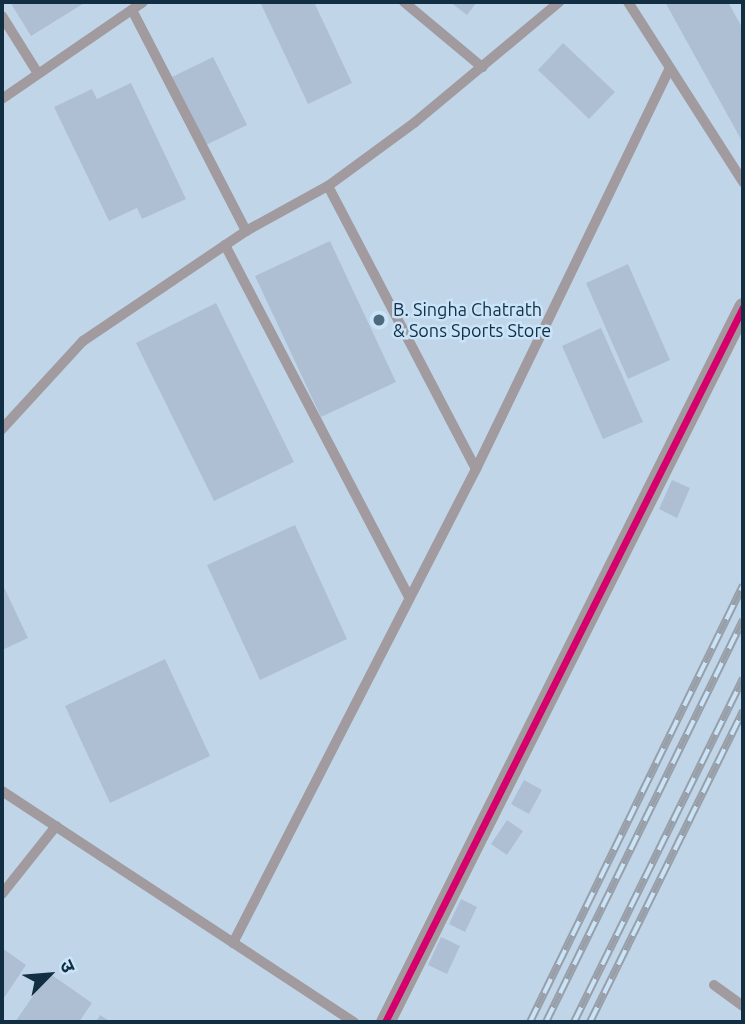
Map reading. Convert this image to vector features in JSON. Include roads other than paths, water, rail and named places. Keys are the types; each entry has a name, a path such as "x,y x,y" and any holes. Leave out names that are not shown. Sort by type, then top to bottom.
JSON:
{"street":[{"path":"384,1022 743,307"}],"lane":[{"path":"2,99 37,72 144,2"},
{"path":"404,2 482,67"},
{"path":"2,429 83,341 246,231 328,186 482,67 559,2"},
{"path":"628,2 743,182"},
{"path":"132,10 246,231"},
{"path":"2,16 37,72"},
{"path":"233,943 476,469 669,69"},
{"path":"328,186 476,469"},
{"path":"225,245 409,597"},
{"path":"2,791 354,1022"},
{"path":"2,894 56,826"},
{"path":"714,985 743,1006"}],"railway":[{"path":"530,1022 743,585"},
{"path":"546,1022 743,620"},
{"path":"574,1022 743,678"},
{"path":"590,1022 743,711"}],"place":[{"name":"B. Singha Chatrath & Sons Sports Store","path":"379,320"}]}
